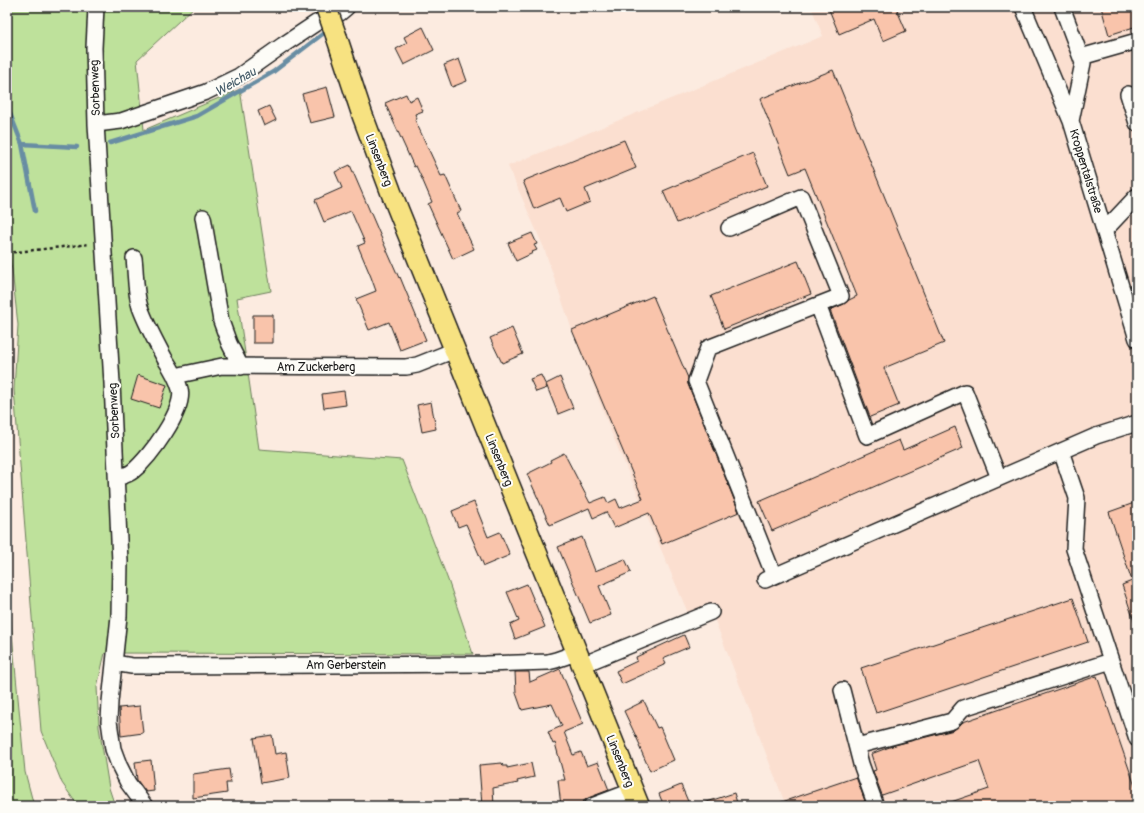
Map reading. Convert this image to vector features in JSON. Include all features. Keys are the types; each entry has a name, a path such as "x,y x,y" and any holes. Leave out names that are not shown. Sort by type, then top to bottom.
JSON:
{"main road":[{"name":"Linsenberg","path":"326,7 362,114 386,178 636,798"}],"street":[{"name":"Sorbenweg","path":"96,7 94,48 96,124 117,478 121,591 109,721 113,749 119,765 128,783 145,806"},
{"path":"96,124 121,121 206,92 239,76 283,45 316,24 340,13 347,7"},
{"name":"Kroppentalstraße","path":"1023,7 1071,121 1137,340"},
{"path":"1062,7 1083,63 1071,121"},
{"path":"1081,57 1137,41"},
{"path":"1128,94 1137,123"},
{"path":"1104,231 1137,196"},
{"path":"730,228 801,197 841,296 708,348 696,381 770,578 1096,436 1137,423"},
{"path":"203,217 221,321 229,343 241,367"},
{"path":"117,478 128,475 135,470 163,438 178,409 181,390 157,344 140,306 137,296 134,258"},
{"path":"818,305 867,436 966,392 999,478"},
{"name":"Am Zuckerberg","path":"175,376 222,366 406,367 416,365 455,350"},
{"path":"1061,451 1077,498 1074,549 1111,661 1130,696 1137,739"},
{"name":"Am Gerberstein","path":"114,663 132,666 154,666 486,664 548,662 560,659 579,659 711,612"},
{"path":"857,746 952,721 963,708 1111,661"},
{"path":"842,690 862,764 876,806"},
{"path":"590,805 636,798"}],"path":[{"path":"7,253 104,242"}],"shaded area":[{"path":"811,7 1137,7 1137,806 786,806 714,618 691,620 612,434 572,330 544,248 508,166 823,36"}],"green space":[{"path":"7,7 194,7 137,60 144,130 240,89 271,291 237,298 259,449 402,460 448,580 473,654 105,653 97,687 99,727 109,788 115,806 78,806 62,783 41,731 14,389 18,325 12,270 7,245"},
{"path":"7,581 25,772 34,806 7,806"}],"building":[{"path":"828,7 903,7 897,10 906,31 883,41 874,19 839,34"},
{"path":"1101,7 1133,7 1137,19 1137,26 1109,35"},
{"path":"423,27 434,50 404,65 396,49 407,43 404,37"},
{"path":"459,59 467,81 452,87 444,65"},
{"path":"833,70 944,343 884,368 899,405 870,417 830,310 857,296 805,168 790,174 760,99"},
{"path":"327,87 335,117 310,123 302,94"},
{"path":"406,94 409,101 417,97 423,111 415,114 417,119 415,120 441,176 445,175 461,211 457,213 474,249 453,259 428,204 432,202 423,181 416,166 414,167 385,103"},
{"path":"269,106 276,120 264,126 258,111"},
{"path":"624,140 636,168 585,189 590,202 566,212 560,198 534,209 523,181"},
{"path":"753,153 767,186 677,223 663,191"},
{"path":"350,165 399,278 400,277 426,340 400,350 389,322 369,330 356,299 376,291 358,246 365,243 351,211 324,222 315,200 342,188 335,172"},
{"path":"532,233 537,244 534,245 537,250 516,261 508,243"},
{"path":"798,261 811,294 724,329 711,296"},
{"path":"653,296 688,378 688,384 739,512 662,544 649,513 614,528 606,512 593,518 589,508 550,525 527,474 551,462 550,460 564,453 590,503 605,497 608,503 616,499 620,508 643,499 572,330"},
{"path":"253,315 273,315 273,343 253,343"},
{"path":"512,328 523,354 502,363 490,338"},
{"path":"138,375 167,385 159,408 131,399"},
{"path":"541,375 547,388 536,392 530,379"},
{"path":"560,377 573,408 558,414 546,384"},
{"path":"344,391 346,405 324,408 322,394"},
{"path":"431,402 436,429 422,432 417,405"},
{"path":"955,427 963,448 772,531 759,501 899,440 903,450"},
{"path":"474,502 488,537 500,532 510,555 484,566 466,524 458,527 452,511"},
{"path":"1137,502 1137,624 1135,624 1122,585 1132,581 1109,512"},
{"path":"582,537 595,571 625,559 631,572 599,586 611,615 590,623 558,547"},
{"path":"527,584 545,627 515,639 510,625 519,621 507,592"},
{"path":"1073,598 1088,642 876,713 861,668"},
{"path":"684,635 689,647 663,658 666,664 622,684 616,671 637,661 636,657"},
{"path":"560,669 583,724 564,732 573,755 581,752 587,766 598,762 609,790 588,798 582,802 583,806 561,806 558,780 565,780 555,743 553,744 548,732 562,726 552,704 522,710 516,693 515,672 529,672 530,682"},
{"path":"1097,676 1137,792 1137,806 946,806 945,804 989,789 979,761 882,795 873,771 876,770 871,754 895,745 954,730 963,722"},
{"path":"644,701 657,728 660,727 674,760 650,771 624,711"},
{"path":"140,706 143,733 121,736 119,708"},
{"path":"272,735 275,754 286,752 290,778 261,783 254,738"},
{"path":"151,760 154,791 146,792 137,780 135,762"},
{"path":"502,763 503,766 507,766 507,768 531,763 534,777 517,781 518,783 493,788 494,806 482,806 479,765"},
{"path":"229,769 231,783 226,783 227,793 193,798 193,774"},
{"path":"856,777 865,801 865,806 776,806 776,804"},
{"path":"681,785 690,806 664,806 659,794"},
{"path":"734,793 738,806 701,806 701,804"}],"waterway":[{"name":"Weichau","path":"110,143 197,116 273,72 329,29"},
{"path":"7,106 22,144 35,211"},
{"name":"Weichau","path":"22,144 77,147"}]}
